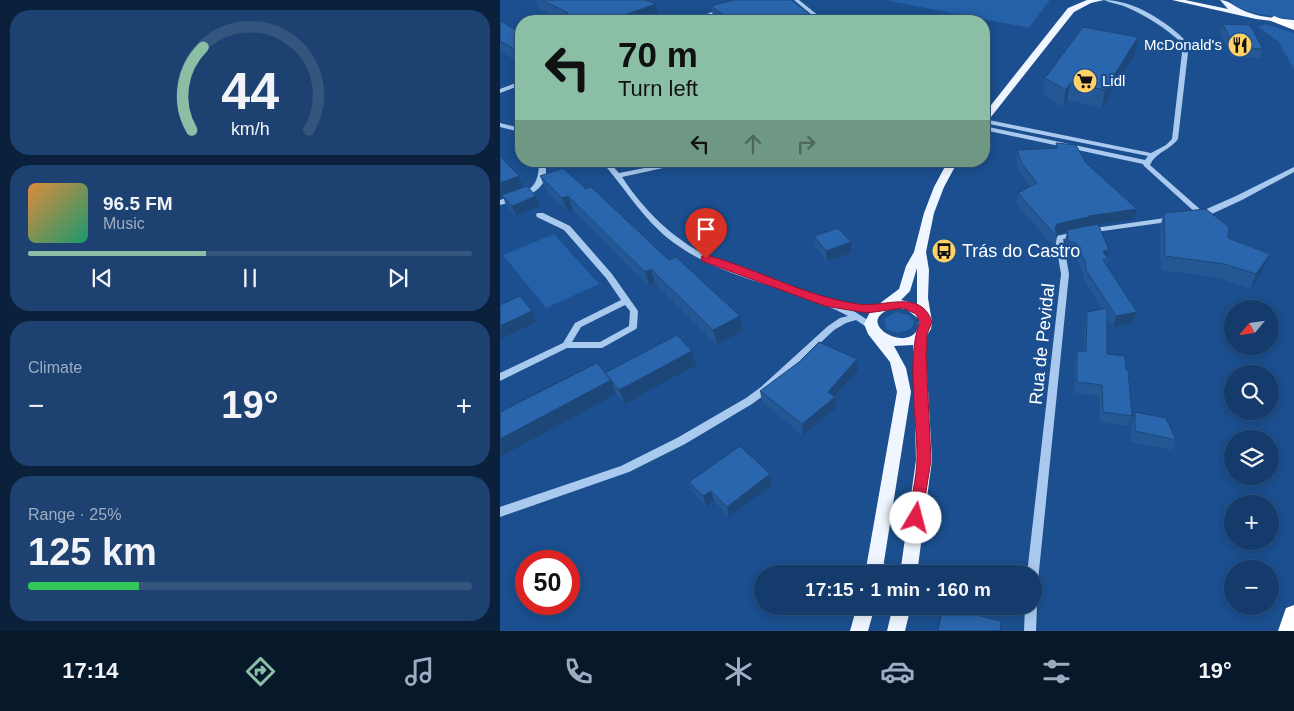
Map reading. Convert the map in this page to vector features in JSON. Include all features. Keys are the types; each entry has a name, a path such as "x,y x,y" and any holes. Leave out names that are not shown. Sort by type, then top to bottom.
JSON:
{"highway":[{"path":"1274,19 1294,27"},
{"path":"1289,631 1294,615"}],"main road":[{"path":"1069,0 1072,10"},
{"path":"990,112 1072,10 1089,2 1101,0"},
{"path":"1175,0 1294,22"},
{"path":"1222,0 1225,4 1245,14"},
{"path":"874,565 904,392 898,362 893,352 875,331 871,319 904,291 912,266 920,252 929,213 939,187 950,167"},
{"path":"910,565 924,460 920,355 921,334 926,322 922,297 925,266 920,252"},
{"path":"884,307 896,304 913,307 924,316"},
{"path":"875,331 896,342 914,339 921,334"},
{"path":"859,631 863,615"},
{"path":"896,631 900,615"}],"street":[{"path":"796,0 815,15"},
{"path":"1106,0 1135,6 1186,44 1175,139 1172,144 1151,155 1146,165 1193,216"},
{"path":"710,15 732,8"},
{"path":"500,91 515,85"},
{"path":"990,121 1151,155"},
{"path":"500,125 515,129"},
{"path":"990,129 1147,162"},
{"path":"500,203 525,194 537,187 541,180 542,167"},
{"path":"609,167 659,226 673,239 693,252 720,265 799,291 829,304 858,317 875,331"},
{"path":"617,176 662,167"},
{"name":"Rua de Pevidal","path":"1034,565 1065,274 1059,238 1088,231 1193,216 1294,169"},
{"path":"500,376 566,345 602,345 633,327 634,311 608,276 567,228 540,214"},
{"path":"566,345 578,325 626,301"},
{"path":"829,304 850,308 884,307"},
{"path":"500,512 625,469 681,441 750,401 831,328 843,320 858,317"},
{"path":"1030,631 1031,615"}],"shaded area":[{"path":"885,0 1050,0 1029,28 990,20 990,15 962,15"},
{"path":"1230,0 1294,0 1294,19 1250,12 1235,5"},
{"path":"1265,24 1294,33 1294,69 1278,41 1258,27"},
{"path":"554,234 599,284 546,308 503,255"},
{"path":"896,312 909,315 914,321 912,328 899,333 886,329 884,319"}],"building":[{"path":"542,0 646,0 656,4 625,15 562,15 568,13"},
{"path":"734,0 791,0 811,15 724,15 711,6"},
{"path":"500,21 515,29 515,50 500,41"},
{"path":"1223,24 1250,25 1263,49 1234,48"},
{"name":"Lidl","path":"1083,27 1138,37 1105,90 1070,83 1066,90 1045,78"},
{"path":"1056,143 1076,145 1086,163 1137,209 1088,216 1057,224 1055,228 1057,237 1018,193 1037,183 1022,164 1017,150 1058,148"},
{"path":"500,156 519,176 500,183"},
{"path":"563,168 586,189 591,187 669,260 676,257 740,316 713,330 651,269 645,272 568,196 562,198 540,176"},
{"path":"527,186 536,196 512,206 502,195"},
{"path":"1206,209 1229,227 1228,238 1270,254 1256,274 1224,264 1165,256 1164,213"},
{"path":"1098,224 1109,250 1103,251 1108,259 1103,260 1137,312 1116,316 1086,270 1085,261 1075,242 1069,242 1067,230"},
{"path":"838,228 851,242 826,251 814,236"},
{"path":"520,296 532,311 500,326 500,305"},
{"path":"1107,308 1107,354 1125,356 1132,416 1103,412 1102,385 1077,382 1077,351 1086,352 1087,312"},
{"path":"677,335 692,351 619,390 605,373"},
{"path":"819,342 857,359 828,392 835,397 802,424 760,391 799,362"},
{"path":"597,363 611,380 500,439 500,412"},
{"path":"1135,412 1166,418 1176,440 1135,431"},
{"path":"740,446 770,474 727,507 711,491 703,496 689,482"},
{"path":"941,615 976,615 1001,621 1000,631 938,631"}],"place":[{"name":"McDonald's","path":"1240,45"},
{"name":"Lidl","path":"1085,81"},
{"name":"Trás do Castro","path":"944,251"}],"route":[{"path":"706,259 799,291 829,304 867,309 896,304 913,307 920,311 926,322 921,334 920,355 924,460 916,518"}]}
